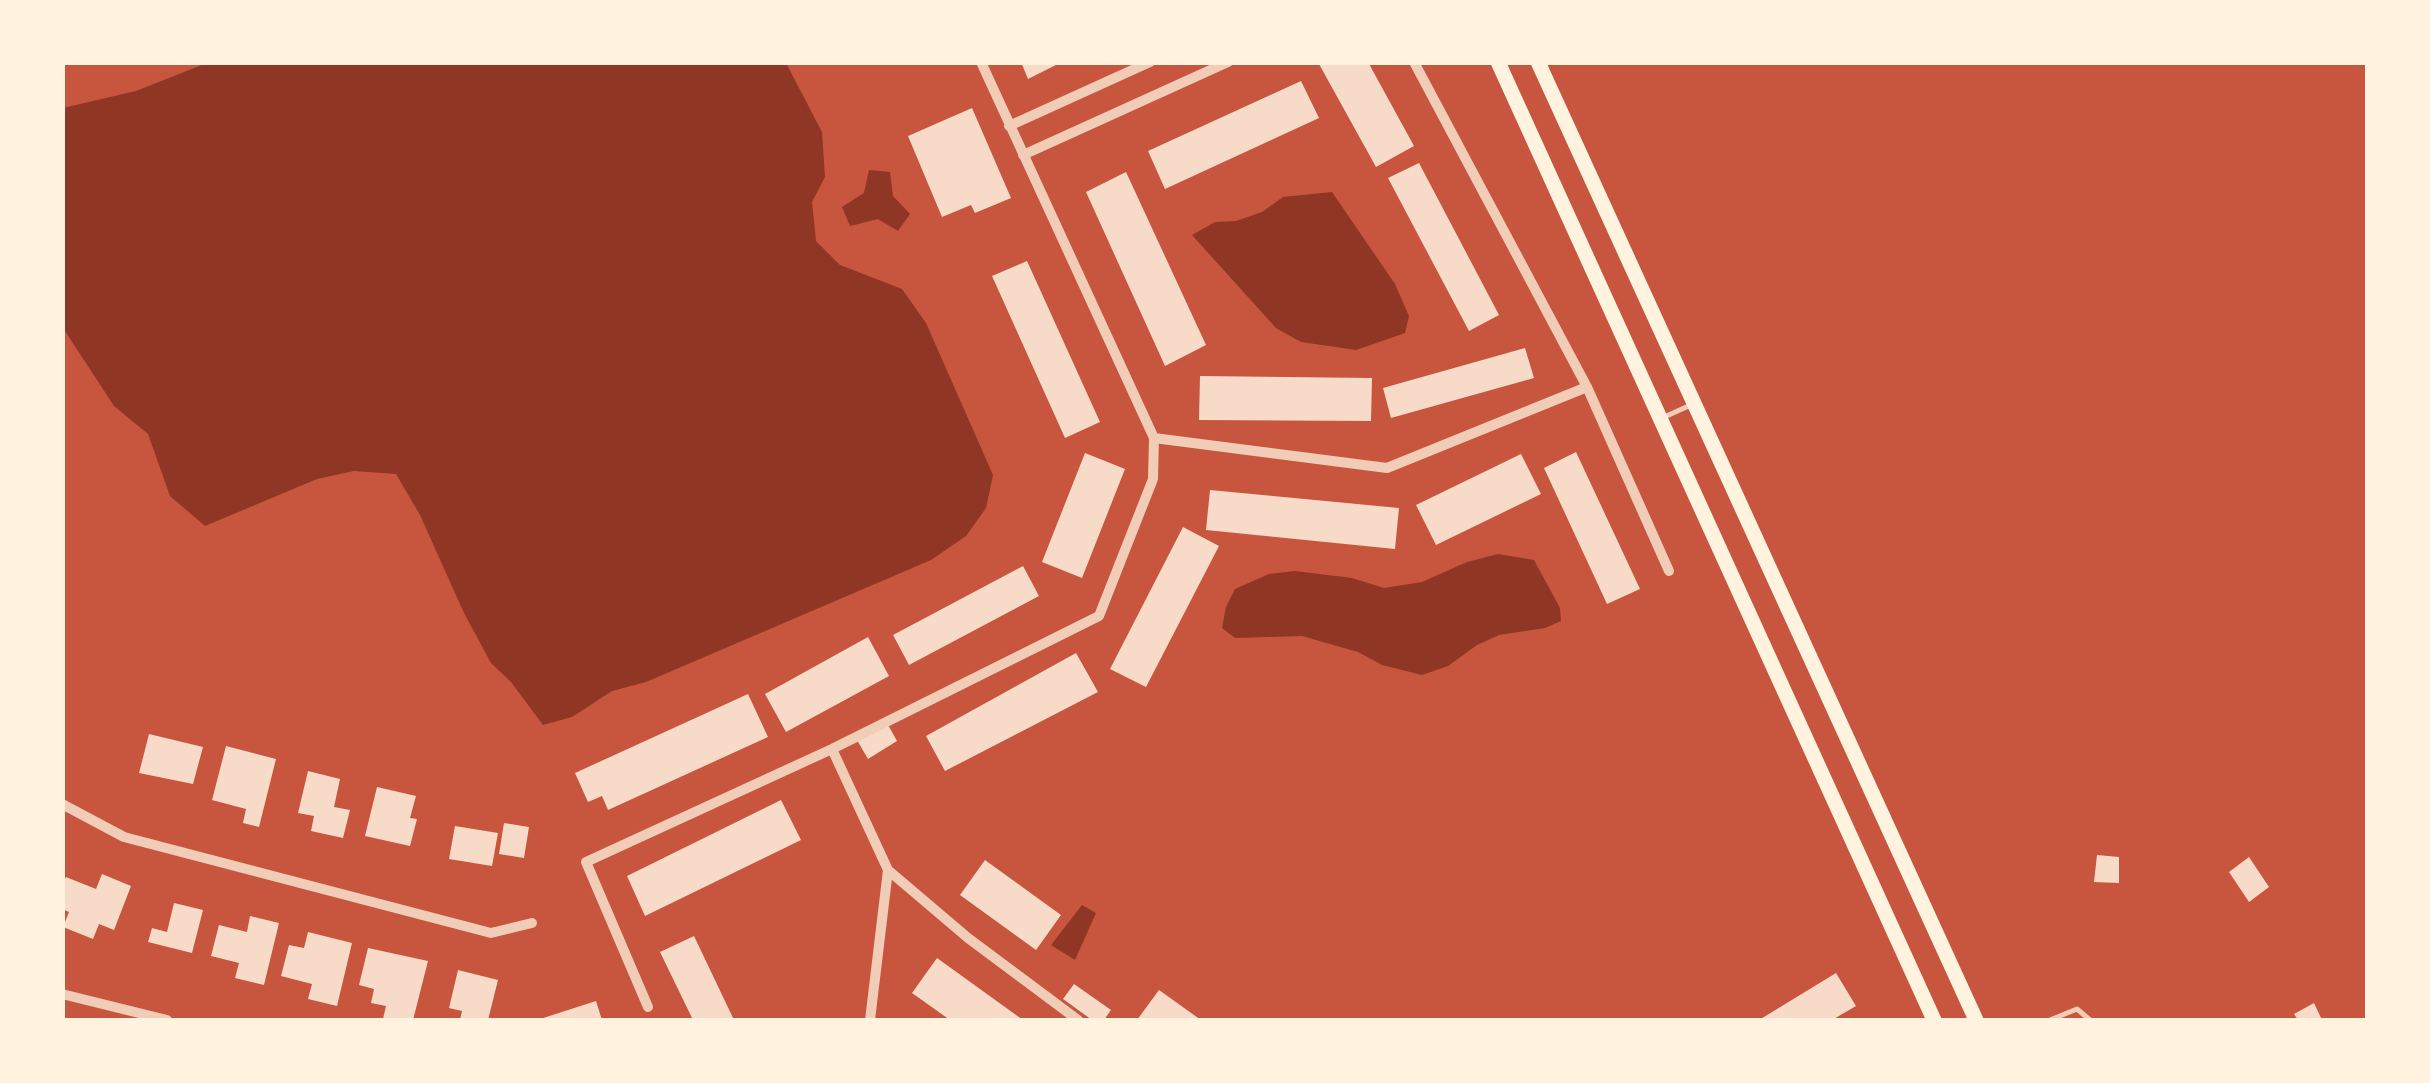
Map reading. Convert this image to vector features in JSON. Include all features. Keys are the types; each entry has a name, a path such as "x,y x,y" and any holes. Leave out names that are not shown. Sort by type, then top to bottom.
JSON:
{"main road":[{"path":"1498,62 1934,1020"},
{"path":"1538,62 1976,1020"}],"street":[{"path":"648,1007 586,862 832,748 1099,616 1153,479 1154,438 982,62"},
{"path":"1010,126 1150,62"},
{"path":"1023,155 1228,62"},
{"path":"1414,62 1586,387 1668,571"},
{"path":"1154,438 1386,468 1586,387"},
{"path":"832,748 888,870 968,938 1078,1020"},
{"path":"62,804 124,837 491,934 532,923"},
{"path":"870,1020 888,870"},
{"path":"62,994 166,1020"}],"lane":[{"path":"1660,420 1694,404"},
{"path":"2050,1020 2077,1010 2090,1020"}],"shaded area":[{"path":"207,63 786,63 822,132 825,177 812,202 816,241 840,265 902,289 926,323 993,475 986,508 966,536 931,560 646,682 612,691 572,717 543,725 511,682 491,663 420,515 396,474 354,471 317,479 205,526 170,496 148,434 114,406 63,328 63,108 136,91"},
{"path":"869,170 890,172 893,196 910,214 898,231 878,219 850,226 842,207 864,193"},
{"path":"1332,192 1395,284 1409,316 1405,333 1356,350 1301,342 1276,328 1192,235 1215,222 1236,221 1262,212 1283,197"},
{"path":"1498,554 1534,560 1560,608 1561,621 1545,628 1499,635 1448,666 1422,675 1302,636 1235,638 1222,628 1235,589 1269,574 1295,571 1352,578 1384,588 1422,582 1467,562"},
{"path":"1082,905 1096,913 1075,960 1051,945"}],"building":[{"path":"1021,62 1062,62 1028,79"},
{"path":"1368,62 1414,146 1376,167 1319,64"},
{"path":"1301,81 1319,118 1165,189 1148,151"},
{"path":"972,108 1011,198 975,213 971,205 942,217 908,136"},
{"path":"1419,163 1499,315 1469,331 1388,178"},
{"path":"1126,172 1206,345 1165,366 1086,192"},
{"path":"1027,261 1100,422 1065,438 992,276"},
{"path":"1525,348 1534,378 1391,418 1383,388"},
{"path":"1200,376 1372,378 1371,421 1199,420"},
{"path":"1576,452 1640,589 1607,604 1544,468"},
{"path":"1085,453 1125,469 1082,578 1042,562"},
{"path":"1521,454 1541,494 1436,545 1416,505"},
{"path":"1210,490 1399,508 1395,549 1206,530"},
{"path":"1183,527 1219,546 1146,687 1110,669"},
{"path":"1023,566 1039,596 909,665 893,635"},
{"path":"868,637 889,676 786,732 765,694"},
{"path":"1076,653 1098,692 945,771 926,736"},
{"path":"748,694 768,737 608,810 602,796 588,802 575,773"},
{"path":"887,723 897,741 868,759 857,740"},
{"path":"149,734 203,747 193,784 139,773"},
{"path":"226,746 276,759 259,827 243,823 246,809 212,800"},
{"path":"308,771 340,779 334,807 350,810 343,838 311,831 314,816 298,813"},
{"path":"377,787 416,796 410,818 417,819 410,846 365,836"},
{"path":"781,800 801,840 645,916 627,876"},
{"path":"504,823 529,827 524,858 499,854"},
{"path":"455,826 498,833 492,866 449,859"},
{"path":"2097,855 2119,857 2119,883 2094,882"},
{"path":"2249,857 2269,887 2249,902 2229,872"},
{"path":"985,860 1061,915 1036,950 960,895"},
{"path":"102,874 131,886 114,930 99,924 93,939 63,927 69,912 62,909 66,877 96,889"},
{"path":"174,903 203,910 192,953 148,942 152,928 167,932"},
{"path":"250,916 279,923 264,985 235,978 239,963 211,956 219,925 247,932"},
{"path":"308,932 352,943 337,1006 308,999 312,984 281,976 289,945 304,948"},
{"path":"694,936 734,1020 693,1020 660,952"},
{"path":"368,948 428,961 413,1020 383,1019 386,1006 371,1003 374,989 359,985"},
{"path":"937,958 1023,1020 950,1020 912,993"},
{"path":"458,970 498,980 488,1020 460,1020 462,1011 449,1008"},
{"path":"1836,973 1856,1006 1832,1020 1759,1020"},
{"path":"1074,984 1111,1010 1104,1020 1092,1020 1063,999"},
{"path":"1159,990 1201,1020 1137,1020"},
{"path":"596,1001 602,1020 537,1020"},
{"path":"2314,1003 2322,1020 2298,1020 2294,1014"}]}
